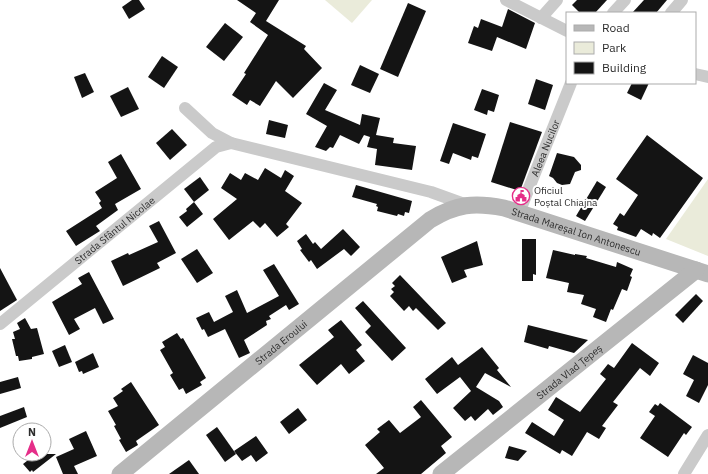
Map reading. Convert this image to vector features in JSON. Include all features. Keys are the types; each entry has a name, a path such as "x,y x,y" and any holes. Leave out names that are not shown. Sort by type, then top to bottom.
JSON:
{"main road":[{"name":"Strada Mareșal Ion Antonescu","path":"443,212 467,205 492,206 519,213 702,272"},
{"name":"Strada Eroului","path":"120,474 394,249 430,220 443,212"},
{"name":"Strada Vlad Țepeș","path":"441,474 702,272"}],"street":[{"path":"506,0 566,30"},
{"path":"541,18 557,0"},
{"path":"614,12 625,0"},
{"path":"672,12 682,0"},
{"path":"696,74 708,77"},
{"name":"Aleea Nucilor","path":"519,213 571,84"},
{"path":"185,108 212,133 231,143 431,192 467,205"},
{"name":"Strada Sfântul Nicolae","path":"0,324 216,147 231,143"},
{"path":"684,474 708,435"}],"green space":[{"path":"325,0 372,0 352,23"},
{"path":"708,179 708,256 666,239"}],"building":[{"path":"132,0 139,0 145,9 129,19 122,7"},
{"path":"237,0 279,0 266,21 306,46 304,49 322,68 293,98 276,81 260,106 250,100 247,105 232,95 246,74 244,73 268,35 250,22 256,13"},
{"path":"577,0 607,0 596,12 579,12 572,5"},
{"path":"644,0 667,0 657,12 633,12"},
{"path":"408,3 426,11 398,77 380,69"},
{"path":"508,9 535,23 526,49 497,37 492,51 468,43 474,26 478,28 481,19 502,27"},
{"path":"225,23 243,37 224,61 206,47"},
{"path":"162,56 178,67 164,88 148,77"},
{"path":"360,65 379,74 370,93 351,85"},
{"path":"85,73 94,92 82,98 74,77"},
{"path":"536,79 553,85 545,110 528,104"},
{"path":"324,83 337,90 325,110 360,125 362,114 380,118 376,135 394,138 393,143 416,146 412,170 375,165 377,149 367,147 370,137 364,135 359,144 340,135 333,148 330,147 326,151 315,147 327,126 306,114"},
{"path":"632,84 649,84 641,100 627,93"},
{"path":"128,87 139,109 121,117 110,96"},
{"path":"482,89 499,95 494,112 488,110 487,115 474,110"},
{"path":"269,120 288,125 285,138 266,134"},
{"path":"510,122 542,132 520,191 491,182"},
{"path":"453,123 486,134 478,158 472,156 471,160 453,153 449,164 440,161"},
{"path":"172,129 187,145 170,160 156,143"},
{"path":"647,135 703,178 660,238 653,233 652,236 641,229 636,237 617,230 618,227 613,224 620,213 624,216 638,195 616,179"},
{"path":"557,153 574,157 581,165 581,170 575,172 570,184 562,185 557,183 549,176"},
{"path":"121,154 141,189 115,204 118,210 96,226 100,231 76,246 66,231 102,208 99,203 101,201 95,192 117,178 108,162"},
{"path":"265,168 281,178 285,170 294,176 285,191 302,203 286,224 289,227 277,237 265,223 260,228 253,221 229,240 213,219 237,199 221,188 230,173 241,180 245,173 258,180"},
{"path":"200,177 209,190 194,202 184,189"},
{"path":"597,181 606,187 585,221 576,216"},
{"path":"356,185 412,201 409,213 405,212 404,216 398,214 397,216 377,211 377,204 352,197"},
{"path":"194,202 203,214 187,227 179,217 187,211 186,209"},
{"path":"159,221 176,253 157,263 160,268 123,286 111,261 158,242 149,226"},
{"path":"343,229 360,247 351,256 344,249 317,269 311,260 309,262 300,250 302,249 297,241 306,234 313,244 315,242 321,249"},
{"path":"522,239 536,239 536,275 533,274 533,281 522,281"},
{"path":"477,241 483,265 464,270 467,277 452,283 441,257"},
{"path":"197,249 213,273 197,283 181,259"},
{"path":"553,250 587,256 586,258 616,267 617,262 633,269 627,291 622,289 606,322 593,317 596,309 581,304 584,295 567,292 569,283 546,278"},
{"path":"274,264 299,304 289,310 286,305 269,316 271,319 266,321 267,325 244,340 250,353 239,358 225,329 208,337 204,329 202,330 196,318 209,312 214,322 233,312 225,296 237,290 247,313 279,296 263,270"},
{"path":"0,268 17,300 0,311"},
{"path":"89,272 114,319 103,324 95,308 74,319 80,329 69,335 52,302 82,284 78,278"},
{"path":"400,275 446,323 438,330 416,308 413,311 409,306 404,311 390,296 394,292 391,289 395,286 392,283"},
{"path":"696,294 703,301 683,323 675,315"},
{"path":"363,301 406,348 392,361 365,332 371,326 355,308"},
{"path":"25,318 31,329 37,328 44,354 32,357 32,359 19,361 18,356 16,356 12,339 15,339 13,332 20,329 17,323"},
{"path":"341,320 362,345 356,350 365,361 349,374 341,364 317,385 299,365 334,337 328,330"},
{"path":"528,325 588,340 574,353 549,346 548,349 524,342"},
{"path":"177,333 181,339 183,338 206,378 200,382 202,385 186,394 183,388 179,390 170,375 173,373 160,350 165,347 162,342"},
{"path":"632,343 659,363 650,376 640,368 613,402 618,405 602,426 606,428 599,439 587,432 572,456 562,450 560,454 525,433 532,422 554,436 564,420 548,410 556,397 580,412 606,379 600,374 608,364 614,368"},
{"path":"65,345 72,362 59,367 52,351"},
{"path":"482,347 499,368 497,370 511,387 485,373 476,387 499,401 503,407 493,415 488,409 475,421 471,416 465,421 453,408 471,391 460,377 437,394 425,379 452,357 458,365"},
{"path":"93,353 99,367 83,374 82,371 79,372 75,362"},
{"path":"693,355 708,363 708,385 699,403 686,396 694,380 683,374"},
{"path":"18,377 21,388 0,394 0,382"},
{"path":"131,382 159,425 136,441 138,445 126,452 119,440 121,439 114,426 116,425 108,411 118,406 113,398 123,391 121,389"},
{"path":"421,400 452,437 441,446 446,453 421,474 376,474 384,468 365,445 380,432 377,429 389,420 400,433 421,417 413,407"},
{"path":"660,403 692,427 686,435 684,433 668,457 640,438 655,416 649,412 655,404 658,406"},
{"path":"24,407 27,417 0,428 0,416"},
{"path":"298,408 307,420 289,434 280,422"},
{"path":"217,427 236,454 225,462 206,435"},
{"path":"86,431 97,456 74,466 78,474 63,474 56,457 74,449 69,439"},
{"path":"256,436 268,453 256,462 251,455 242,461 234,451"},
{"path":"509,446 527,451 518,461 505,458"},
{"path":"189,460 199,474 169,474"},
{"path":"26,462 46,462 33,472 32,470 30,472 23,464"}],"place":[{"name":"Oficiul Poștal Chiajna","path":"521,196"}]}
